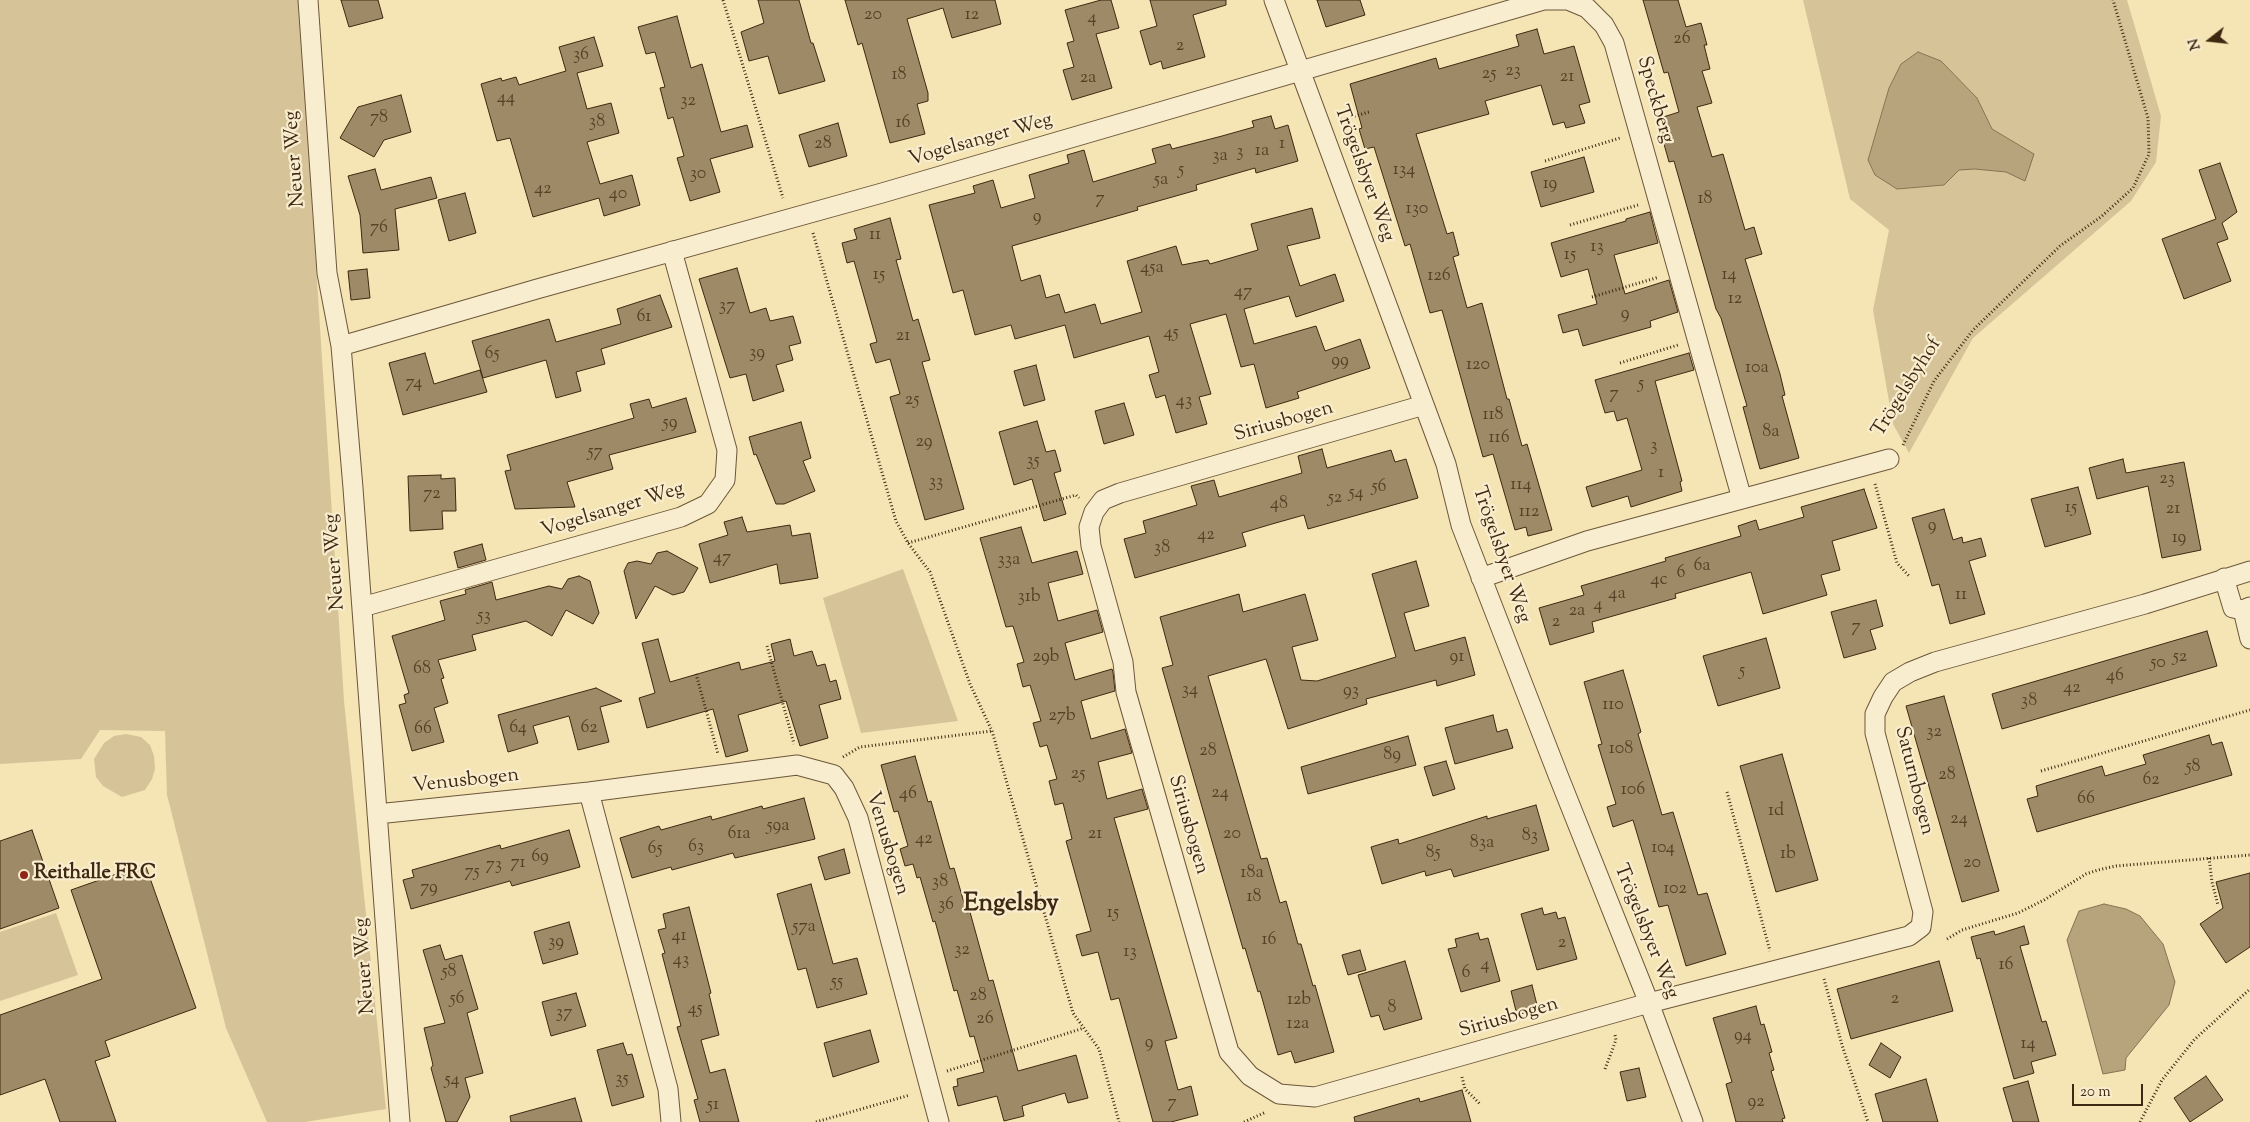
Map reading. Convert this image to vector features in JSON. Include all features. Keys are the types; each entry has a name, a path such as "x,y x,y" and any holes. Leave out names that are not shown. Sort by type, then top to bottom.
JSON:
{"street":[{"name":"Neuer Weg","path":"308,0 327,273 341,346 400,1122"},
{"name":"Trögelsbyer Weg","path":"1274,0 1446,464 1461,525 1558,775 1650,1002 1693,1122"},
{"name":"Speckberg","path":"1301,71 1544,0 1568,0 1587,8 1604,25 1614,43 1742,499"},
{"name":"Vogelsanger Weg","path":"341,346 1301,71"},
{"name":"Vogelsanger Weg","path":"362,607 681,517 708,504 725,480 727,450 672,251"},
{"name":"Siriusbogen","path":"1424,405 1120,493 1103,500 1094,512 1089,527 1091,546 1123,662 1126,692 1228,1052 1250,1076 1279,1094 1314,1097 1650,1002"},
{"name":"Trögelsbyhof","path":"1481,578 1587,541 1888,459"},
{"name":"Saturnbogen","path":"1650,1002 1909,936 1921,927 1923,912 1875,733 1875,714 1893,682 1910,672 1935,662 2145,604 2250,570"},
{"path":"2224,578 2233,608 2246,609 2250,639"},
{"name":"Venusbogen","path":"377,814 589,792 797,765 834,775 844,788 858,818 939,1122"},
{"path":"589,792 668,1089 671,1122"}],"path":[{"path":"723,0 782,198 801,215 814,235 896,521 908,543 930,572 970,684 992,731 1073,1013 1099,1048 1119,1122"},
{"name":"Trögelsbyhof","path":"1888,459 1903,445 1934,381 1973,330 2060,246 2102,216 2133,188 2150,154 2148,118 2113,0"},
{"path":"1321,126 1370,112"},
{"path":"1545,161 1639,132"},
{"path":"1570,225 1658,200"},
{"path":"1592,297 1678,272"},
{"path":"1620,363 1697,339"},
{"path":"908,543 1076,495 1094,512"},
{"path":"1879,498 1897,563 1910,577"},
{"path":"767,646 794,745 797,765"},
{"path":"696,674 724,774"},
{"path":"2041,771 2250,710"},
{"path":"834,775 842,758 860,746 992,731"},
{"path":"1727,792 1776,970"},
{"path":"1947,939 1962,930 2018,913 2044,900 2086,874 2098,870 2209,858 2250,856"},
{"path":"2209,858 2212,882 2218,905"},
{"path":"1818,960 1842,1045 1868,1122"},
{"path":"2140,1122 2162,1080 2194,1040 2250,989"},
{"path":"1605,1069 1616,1040 1611,1013"},
{"path":"816,1122 910,1095 948,1070 1084,1028"},
{"path":"1456,1057 1465,1089 1480,1104"},
{"path":"1244,1122 1268,1110"}],"shaded area":[{"path":"0,0 299,0 344,701 386,1109 305,1122 267,1122 226,1028 167,795 165,731 100,730 81,759 0,764"},
{"path":"1803,0 2127,0 2161,116 2156,162 2131,201 1973,338 1909,453 1893,424 1873,310 1889,230 1850,199","holes":["1918,52 1941,61 1977,98 1992,129 2034,154 2006,172 1975,169 1959,170 1944,185 1898,189 1875,175 1868,160 1889,88 1901,64"]},
{"path":"1918,52 1941,61 1977,98 1992,129 2034,154 2025,181 2006,172 1975,169 1959,170 1944,185 1897,189 1875,175 1868,160 1889,88 1901,64"},
{"path":"903,569 958,721 861,733 823,598"},
{"path":"126,734 141,737 150,745 154,756 155,769 152,779 145,790 122,797 103,786 96,777 94,759 104,743 114,736"},
{"path":"2104,904 2126,909 2140,916 2163,944 2175,982 2169,1005 2126,1058 2125,1070 2103,1074 2067,940 2079,911"},
{"path":"56,913 78,975 0,1001 0,932"}],"building":[{"path":"341,0 378,0 383,18 349,27"},
{"path":"758,0 799,0 811,43 813,43 825,81 779,94 768,56 749,61 741,32 764,23"},
{"path":"845,0 995,0 1001,24 952,38 943,8 907,19 928,93 928,101 917,104 925,134 890,143 862,43 858,45"},
{"path":"1101,0 1111,0 1119,28 1096,34 1112,88 1072,100 1063,70 1074,67 1067,43 1074,41 1065,10"},
{"path":"1150,0 1226,0 1226,5 1193,15 1205,57 1163,69 1161,61 1150,65 1140,31 1157,26"},
{"path":"1317,0 1360,0 1365,15 1326,27"},
{"path":"1643,0 1678,0 1686,27 1701,23 1707,45 1704,45 1710,69 1702,71 1712,103 1697,107 1712,157 1723,154 1745,230 1754,227 1762,254 1745,259 1780,374 1785,395 1782,396 1799,458 1760,469 1743,407 1747,406 1721,318 1716,309 1674,161 1669,162 1657,119 1679,112 1668,72 1664,73"},
{"path":"677,16 691,68 702,64 721,132 747,125 753,147 710,159 720,192 690,201 677,158 684,156 673,117 668,119 660,88 665,87 655,52 646,54 638,27"},
{"path":"1537,29 1544,54 1574,46 1590,102 1579,105 1585,123 1566,128 1564,122 1553,125 1541,85 1485,101 1489,114 1416,134 1447,234 1453,232 1459,255 1453,257 1467,308 1482,303 1507,399 1509,399 1522,446 1527,444 1552,530 1528,536 1526,527 1515,530 1493,454 1483,457 1442,310 1430,313 1410,244 1405,246 1374,147 1365,149 1359,129 1362,128 1350,84 1436,58 1439,69 1519,46 1516,35"},
{"path":"594,37 603,66 577,73 587,109 611,103 619,133 587,142 600,184 632,175 640,205 604,216 599,198 533,217 510,138 497,141 481,84 501,78 502,81 516,77 519,85 566,71 559,47"},
{"path":"401,95 411,132 384,140 374,157 340,138 358,107"},
{"path":"1271,116 1275,129 1288,125 1298,161 1256,173 1255,168 1196,185 1197,190 1137,207 1138,210 1012,246 1021,281 1040,275 1046,298 1059,294 1065,313 1095,304 1101,324 1142,312 1127,261 1176,246 1182,265 1208,260 1210,264 1258,250 1251,224 1312,208 1320,238 1287,246 1300,286 1335,274 1344,301 1296,317 1289,296 1244,309 1254,344 1316,326 1325,351 1360,339 1370,368 1297,392 1299,398 1266,408 1254,364 1241,367 1226,314 1190,324 1211,394 1199,397 1207,424 1176,433 1165,395 1156,398 1149,375 1159,372 1149,336 1074,358 1065,325 1015,339 1011,325 975,335 963,290 953,293 929,205 975,193 973,186 993,180 1001,208 1035,198 1029,175 1069,163 1067,155 1084,150 1093,182 1156,163 1152,149 1170,144 1172,149 1222,136 1254,127 1252,121"},
{"path":"838,123 847,156 809,167 799,135"},
{"path":"1584,157 1594,192 1541,207 1531,172"},
{"path":"2220,163 2237,212 2222,223 2228,239 2217,243 2231,281 2184,299 2162,239 2216,219 2199,170"},
{"path":"375,169 381,190 431,177 437,198 395,209 399,250 363,253 360,215 348,176"},
{"path":"465,193 476,233 449,241 438,200"},
{"path":"1650,212 1658,243 1614,255 1625,294 1669,280 1678,312 1650,321 1651,327 1583,346 1578,329 1563,333 1558,315 1597,304 1588,269 1561,277 1551,243"},
{"path":"890,218 901,259 896,260 913,321 918,319 930,360 922,362 964,509 925,520 890,397 900,394 890,359 876,363 870,344 877,342 854,261 847,263 842,243 857,239 854,229"},
{"path":"737,268 750,313 766,308 770,321 793,316 801,343 789,346 793,360 776,365 784,391 753,401 746,374 730,378 699,279"},
{"path":"367,269 370,298 351,300 348,271"},
{"path":"660,295 672,327 601,349 605,364 576,372 581,391 556,398 546,360 483,378 472,341 549,319 556,342 621,324 617,309"},
{"path":"425,353 434,384 480,370 487,392 403,415 389,363"},
{"path":"1689,353 1694,370 1655,381 1682,481 1680,482 1682,491 1631,507 1628,496 1592,507 1586,487 1642,470 1627,418 1617,421 1614,411 1605,413 1595,380"},
{"path":"1036,365 1045,400 1024,406 1014,371"},
{"path":"686,398 696,432 609,455 613,469 567,482 575,507 515,509 505,471 511,470 507,455 634,418 630,404 649,399 652,408"},
{"path":"1124,403 1134,435 1104,444 1095,411"},
{"path":"1037,421 1046,452 1055,450 1061,471 1054,473 1066,514 1044,521 1032,479 1014,485 999,432"},
{"path":"801,422 811,458 803,461 815,491 784,504 776,504 756,454 754,455 749,437"},
{"path":"1322,449 1327,468 1391,450 1395,462 1406,459 1418,498 1308,529 1304,515 1272,524 1242,533 1246,546 1135,578 1124,539 1146,533 1143,521 1197,505 1191,486 1214,480 1219,497 1302,473 1298,456"},
{"path":"2123,459 2126,473 2184,462 2201,550 2162,558 2148,486 2097,499 2089,468"},
{"path":"441,475 441,479 455,478 456,511 442,511 443,529 410,531 408,476"},
{"path":"2078,487 2091,534 2045,547 2031,499"},
{"path":"1864,489 1877,528 1832,541 1840,570 1821,575 1827,595 1763,614 1751,572 1675,594 1676,598 1592,622 1594,632 1550,645 1539,608 1584,595 1581,586 1666,561 1665,558 1741,536 1738,526 1756,520 1759,530 1804,517 1801,507"},
{"path":"1944,509 1953,540 1962,537 1963,543 1981,538 1986,556 1969,561 1985,614 1950,624 1939,584 1932,586 1912,518"},
{"path":"742,517 747,532 790,525 792,536 810,533 818,578 780,584 777,564 710,583 699,544 728,535 724,522"},
{"path":"1021,527 1032,563 1077,551 1083,574 1048,583 1058,621 1097,610 1103,632 1065,643 1075,680 1112,669 1113,672 1115,691 1081,701 1091,739 1125,729 1132,753 1098,762 1107,799 1142,789 1148,809 1114,818 1177,1038 1165,1041 1178,1090 1191,1086 1198,1115 1171,1122 1153,1122 1119,998 1111,1000 1098,952 1082,956 1076,935 1091,931 1066,841 1072,839 1063,803 1055,805 1049,781 1057,779 1047,745 1040,747 1033,723 1041,721 1030,685 1023,687 1017,664 1024,662 1013,626 1006,627 980,538"},
{"path":"482,544 486,560 458,568 454,552"},
{"path":"667,551 698,568 684,592 673,595 655,586 636,619 624,571 628,563 637,561 651,564 657,553"},
{"path":"1416,561 1429,606 1404,613 1415,651 1465,637 1475,675 1437,686 1436,680 1366,699 1367,704 1288,729 1266,659 1208,676 1261,859 1267,858 1280,903 1286,901 1298,944 1301,944 1313,986 1315,985 1334,1052 1295,1063 1291,1051 1278,1055 1260,991 1258,992 1245,948 1243,949 1162,668 1173,665 1160,617 1239,594 1243,612 1305,594 1318,640 1292,647 1301,680 1317,681 1396,657 1372,574"},
{"path":"579,576 590,581 599,613 593,624 566,610 552,636 526,621 472,635 476,650 438,660 444,678 441,679 448,703 434,708 444,742 412,751 399,705 406,703 404,695 409,693 392,636 445,620 440,601 466,594 465,590 492,582 496,600 549,586 562,589 568,579"},
{"path":"1876,600 1883,626 1870,630 1876,649 1844,658 1831,612"},
{"path":"2207,631 2217,666 2002,729 1992,694"},
{"path":"1766,638 1780,688 1718,706 1703,656"},
{"path":"658,639 670,682 739,662 741,670 775,661 771,644 790,639 794,656 812,651 817,666 825,664 830,682 836,680 841,699 819,705 828,738 800,746 786,701 738,715 748,751 726,757 713,709 647,728 639,698 655,693 642,643"},
{"path":"1623,670 1641,732 1638,734 1662,815 1673,812 1698,895 1707,893 1726,954 1686,966 1668,905 1659,907 1633,820 1613,827 1607,807 1616,804 1598,745 1602,744 1584,682"},
{"path":"596,688 622,701 600,707 609,742 578,750 569,716 533,726 538,743 508,752 498,715"},
{"path":"1944,696 1999,891 1962,902 1906,706"},
{"path":"1493,715 1497,732 1507,729 1513,748 1455,764 1445,728"},
{"path":"2209,735 2212,745 2222,742 2232,775 2037,832 2027,799 2038,796 2036,786 2102,766 2105,776 2146,764 2143,755"},
{"path":"1408,736 1416,765 1308,794 1301,767"},
{"path":"1782,754 1818,880 1776,892 1740,766"},
{"path":"915,756 928,802 931,801 950,869 954,868 967,913 970,912 989,981 993,980 1018,1071 1076,1055 1088,1098 1068,1103 1065,1093 1022,1106 1024,1116 1004,1121 997,1096 958,1106 953,1087 958,1086 957,1079 984,1072 974,1036 970,1037 957,990 954,991 935,921 933,922 920,877 917,878 913,864 905,866 900,849 908,846 898,811 894,812 881,765"},
{"path":"1446,761 1455,789 1433,796 1424,767"},
{"path":"804,798 815,839 735,858 733,853 672,870 671,867 632,878 620,838 659,826 661,830 711,816 712,820 762,806 763,809"},
{"path":"1536,805 1549,850 1454,877 1451,869 1426,876 1425,871 1382,884 1371,847 1398,839 1399,844 1487,816 1487,819"},
{"name":"Reithalle FRC","path":"32,830 59,908 0,929 0,841"},
{"path":"569,830 580,867 512,886 510,881 411,909 403,880 414,877 412,870 500,845 501,849"},
{"path":"844,849 850,873 825,880 818,857"},
{"path":"145,864 196,1008 105,1041 110,1056 95,1061 116,1122 60,1122 45,1079 0,1095 0,1015 102,979 71,890"},
{"path":"2250,873 2250,947 2226,963 2200,924 2223,908 2216,882"},
{"path":"811,884 833,964 857,958 867,994 817,1008 806,968 798,970 777,894"},
{"path":"689,907 711,993 709,994 719,1035 701,1040 710,1073 725,1069 739,1122 700,1122 694,1100 698,1099 677,1027 681,1026 662,954 665,953 658,930 666,928 663,914"},
{"path":"1542,908 1544,915 1556,912 1558,919 1565,917 1577,959 1537,970 1521,914"},
{"path":"569,922 578,954 543,964 534,932"},
{"path":"2024,926 2029,944 2020,946 2042,1022 2046,1021 2056,1055 2031,1062 2034,1073 2014,1079 1980,958 1977,959 1971,937 1994,931 1995,935"},
{"path":"1478,933 1480,940 1488,938 1500,981 1461,992 1448,949 1457,947 1455,939"},
{"path":"440,945 445,960 462,955 478,1009 467,1013 483,1073 465,1078 470,1097 457,1122 446,1122 431,1068 433,1065 424,1028 445,1023 423,950"},
{"path":"1360,950 1366,970 1348,975 1342,955"},
{"path":"1405,961 1422,1019 1384,1030 1379,1015 1371,1017 1358,975"},
{"path":"1939,961 1953,1011 1851,1039 1837,989"},
{"path":"1532,985 1538,1009 1517,1015 1511,991"},
{"path":"576,993 586,1026 551,1036 542,1002"},
{"path":"1756,1006 1761,1025 1764,1024 1772,1052 1769,1053 1774,1070 1771,1071 1785,1118 1782,1119 1783,1122 1736,1122 1726,1084 1732,1082 1713,1018"},
{"path":"870,1030 879,1062 833,1077 824,1043"},
{"path":"623,1043 627,1055 632,1054 644,1097 612,1106 597,1050"},
{"path":"1881,1043 1901,1057 1890,1078 1869,1065"},
{"path":"1639,1068 1646,1097 1627,1101 1620,1072"},
{"path":"2206,1076 2223,1100 2190,1122 2174,1098"},
{"path":"1926,1079 1938,1122 1883,1122 1875,1094"},
{"path":"2028,1081 2039,1122 2013,1122 2003,1088"},
{"path":"1462,1090 1471,1122 1355,1122 1354,1117 1419,1098 1420,1102"},
{"path":"575,1098 582,1122 511,1122 510,1116"}],"place":[{"name":"Reithalle FRC","path":"24,875"}],"district":[{"name":"Engelsby","path":"1011,906"}]}
